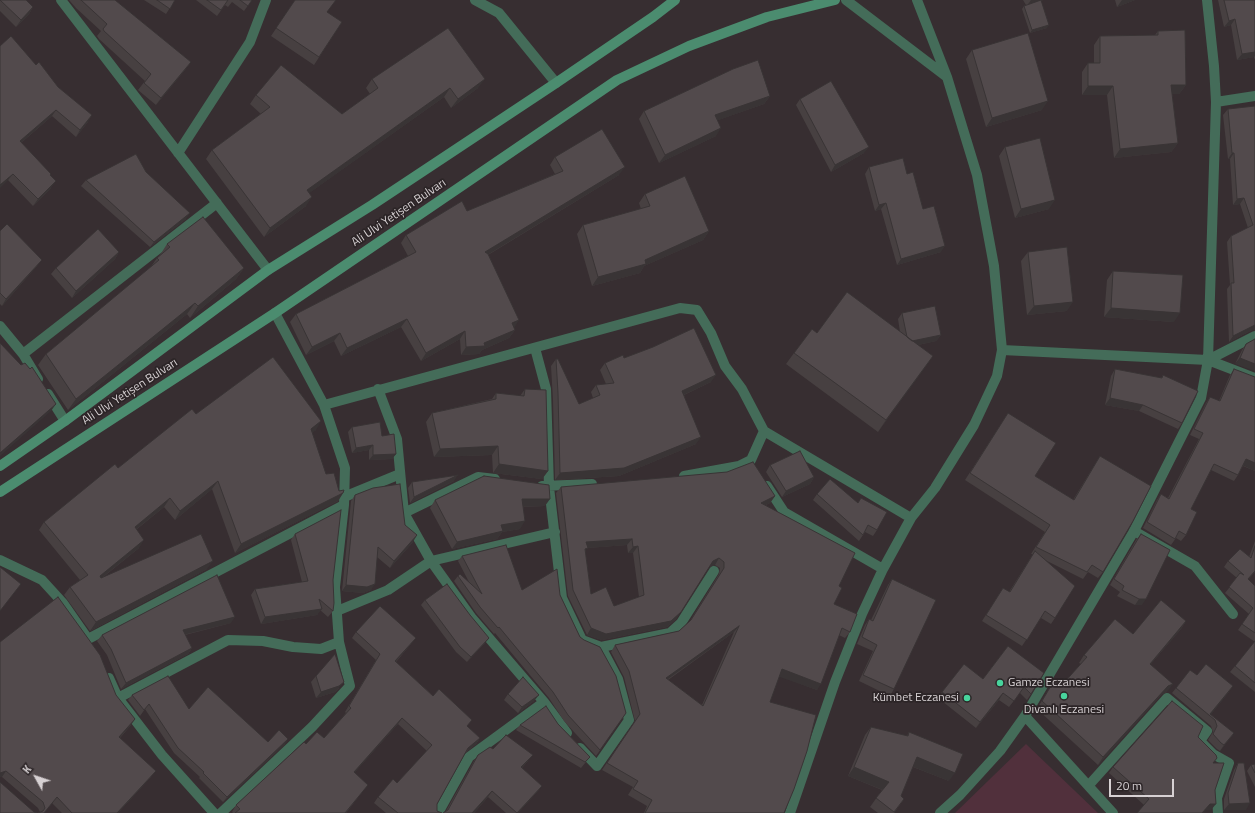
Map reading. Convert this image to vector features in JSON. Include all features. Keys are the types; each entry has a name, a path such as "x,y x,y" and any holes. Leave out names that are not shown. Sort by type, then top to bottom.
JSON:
{"main road":[{"path":"0,466 65,421 268,270 372,205 556,83 653,17 675,0"},
{"name":"Ali Ulvi Yetişen Bulvarı","path":"0,492 275,313 617,80 689,46 767,17 835,0"}],"street":[{"path":"61,0 268,270"},
{"path":"178,153 250,42 266,0"},
{"path":"475,0 499,13 556,83"},
{"path":"846,0 947,77"},
{"path":"790,813 835,682 862,614 883,569 911,518 935,488 974,425 997,376 1002,350 994,266 977,175 947,77 917,0"},
{"path":"940,813 960,795 1000,751 1025,716 1134,531 1201,398 1208,360 1216,102 1207,0"},
{"path":"1216,102 1255,96"},
{"path":"22,354 217,203"},
{"path":"324,405 378,389 680,308 697,310 711,333 725,366 742,389 764,431 911,518"},
{"path":"221,813 312,727 350,686 340,642 335,587 344,501 345,468 324,405 275,313"},
{"path":"0,326 22,354 65,421"},
{"path":"1208,360 1255,336"},
{"path":"535,348 546,389 549,487 562,598 582,640 601,647 670,633 681,623 714,572"},
{"path":"1002,350 1208,360 1255,378"},
{"path":"378,389 397,439 404,513 431,561 471,617 544,702 559,725 597,766 629,720 618,679 601,647"},
{"path":"672,477 695,475 753,464 764,431"},
{"path":"0,560 42,580 63,603 90,642 344,501 400,474"},
{"path":"404,513 478,477 502,480"},
{"path":"763,480 784,512 883,569"},
{"path":"533,485 549,487 603,483"},
{"path":"1134,531 1195,566 1233,614"},
{"path":"337,611 388,590 431,561 555,532"},
{"path":"118,698 228,640 263,641 294,647 321,648 340,642"},
{"path":"106,671 118,698 162,755 214,813"},
{"path":"1089,786 1167,698 1207,731 1200,741 1213,754 1230,763 1216,798 1218,813"},
{"path":"438,813 469,757 544,702"},
{"path":"1025,716 1113,813"}],"shaded area":[{"path":"1026,744 1098,813 955,813"}],"building":[{"path":"0,0 26,0 33,7 21,20"},
{"path":"81,0 115,0 191,62 161,98 144,83 151,74 104,31 103,29 107,24"},
{"path":"157,0 175,0 170,9"},
{"path":"207,0 228,0 221,10"},
{"path":"240,0 252,0 248,6"},
{"path":"295,0 336,0 327,12 342,22 319,57 276,28"},
{"path":"1041,0 1049,25 1032,30 1024,6"},
{"path":"1224,0 1255,0 1255,52 1242,54 1235,19 1229,21"},
{"path":"448,28 485,79 458,99 450,88 307,190 312,197 270,228 212,150 270,107 256,95 281,65 342,114 378,88 372,79"},
{"path":"1185,30 1186,85 1171,85 1178,143 1120,149 1113,86 1088,86 1088,63 1100,63 1100,36 1158,35 1158,31"},
{"path":"1028,33 1048,101 992,118 972,50"},
{"path":"11,36 36,65 39,62 58,87 92,115 80,130 56,110 20,141 56,181 38,199 13,174 0,185 0,46"},
{"path":"758,60 770,96 715,115 721,128 665,155 644,111 733,69"},
{"path":"831,81 869,147 835,165 800,99"},
{"path":"1255,106 1255,325 1233,336 1231,283 1234,283 1231,236 1253,225 1244,198 1237,199 1234,153 1232,153 1228,109"},
{"path":"602,129 625,167 485,252 488,254 519,320 512,323 515,330 484,343 485,346 466,347 465,331 426,353 407,319 347,348 340,333 312,347 296,314 416,252 406,235 462,201 467,211 563,171 555,157"},
{"path":"1040,138 1055,200 1021,209 1005,147"},
{"path":"136,154 146,172 190,213 154,242 86,180"},
{"path":"903,158 907,174 913,172 923,209 934,206 945,246 901,259 886,203 879,205 869,167"},
{"path":"685,176 709,231 645,260 646,264 598,277 583,225 650,206 645,194"},
{"path":"203,217 244,268 198,306 195,303 76,399 46,354 159,260 157,258 170,247 167,244"},
{"path":"7,224 42,260 6,299 0,293 0,231"},
{"path":"98,229 119,252 76,291 56,268"},
{"path":"1067,247 1073,302 1034,306 1028,252"},
{"path":"1113,271 1183,275 1180,313 1111,308"},
{"path":"847,292 933,356 886,420 794,353 812,329 817,333"},
{"path":"935,306 941,335 912,341 907,337 902,313"},
{"path":"694,328 716,375 682,391 701,437 624,468 560,473 556,359 558,359 579,404 600,395 596,385 614,383 605,363 623,355 624,358 653,347"},
{"path":"1255,339 1255,364 1240,358 1246,344"},
{"path":"0,343 21,365 25,363 30,369 32,367 56,404 0,453"},
{"path":"273,357 321,421 311,429 326,474 334,473 339,491 344,490 343,493 241,544 218,481 180,511 170,498 135,527 144,540 100,576 101,578 201,534 213,561 96,622 70,587 88,575 44,522 115,464 118,468 192,409 196,414"},
{"path":"1115,369 1162,378 1163,375 1198,391 1182,423 1143,405 1110,398"},
{"path":"1234,369 1255,377 1255,463 1246,459 1238,475 1214,464 1191,509 1197,512 1186,535 1179,531 1175,539 1147,522 1161,494 1169,499 1203,433 1194,429 1210,397 1220,401"},
{"path":"525,389 546,390 548,471 499,464 498,446 440,449 432,413 496,399 496,393 524,396"},
{"path":"1008,413 1056,443 1035,476 1074,500 1100,456 1151,486 1133,521 1103,572 1092,565 1087,572 1036,547 1050,525 970,473"},
{"path":"380,422 382,436 394,434 396,454 373,455 373,445 356,448 352,427"},
{"path":"800,451 814,477 786,491 770,465"},
{"path":"753,462 775,496 761,503 855,553 839,586 842,588 834,604 857,614 850,632 842,628 821,684 782,669 770,702 816,715 807,751 784,813 645,813 652,800 633,789 638,781 607,763 640,714 629,671 615,645 679,631 691,620 724,568 724,562 719,558 713,561 681,612 671,621 606,634 591,628 573,590 561,487 727,472","holes":["632,539 633,547 638,546 644,595 614,606 606,587 591,594 585,549 588,548 586,542","739,626 703,706 666,678"]},
{"path":"458,475 414,497 412,482"},
{"path":"484,476 549,485 550,499 522,499 525,521 501,525 503,531 457,542 435,500"},
{"path":"830,479 858,503 861,498 887,512 877,530 868,525 863,535 817,494"},
{"path":"400,484 405,525 417,535 394,561 378,547 375,584 367,587 346,585 355,495 373,488"},
{"path":"341,510 333,580 333,611 319,599 322,609 265,617 255,589 308,581 295,534"},
{"path":"1141,534 1170,550 1146,599 1139,599 1122,590 1124,586 1114,579"},
{"path":"506,545 522,590 557,569 560,595 580,637 600,647 616,676 626,713 600,750 568,715 553,692 499,627 498,628 480,607 458,576 460,574 482,594 462,556"},
{"path":"1255,546 1255,571 1248,579 1255,586 1255,633 1242,624 1253,608 1229,587 1240,573 1244,575 1228,561 1240,549 1251,558"},
{"path":"1035,551 1075,586 1055,618 1045,611 1027,640 986,615 1003,588 1010,592"},
{"path":"0,567 21,584 0,611"},
{"path":"217,575 235,617 183,630 192,648 126,683 111,649 102,635"},
{"path":"892,579 936,600 894,689 863,675 877,645 862,637 869,619 873,621"},
{"path":"447,584 489,638 471,657 460,647 425,600"},
{"path":"58,597 100,655 116,695 135,719 119,737 156,771 117,813 72,813 57,797 44,813 38,813 43,811 45,808 43,802 6,771 0,773 0,642"},
{"path":"1161,600 1186,621 1150,664 1173,684 1168,686 1103,757 1042,701 1055,679 1062,685 1087,657 1084,655 1115,619 1133,634"},
{"path":"380,606 416,638 395,661 433,696 439,689 472,720 467,726 480,738 468,748 437,804 437,811 442,813 398,813 378,797 393,779 397,783 432,745 402,718 354,772 368,785 345,813 235,813 240,809 236,805 304,742 306,744 317,732 324,738 351,708 349,706 380,654 356,632"},
{"path":"1255,641 1255,683 1235,666"},
{"path":"1008,646 1044,673 1031,694 1024,687 1014,701 1003,693 980,722 942,692 964,664 983,679"},
{"path":"335,654 344,682 339,686 321,692 316,676"},
{"path":"1206,664 1233,686 1210,714 1234,733 1224,745 1213,734 1217,726 1215,720 1176,688 1190,670 1197,675"},
{"path":"168,676 189,709 208,687 268,742 279,730 288,739 227,797 203,773 204,772 178,748 149,704 144,710 132,695"},
{"path":"523,677 539,695 522,707 508,694"},
{"path":"1172,701 1203,726 1198,737 1216,755 1217,758 1213,763 1224,763 1215,790 1216,804 1210,804 1202,813 1137,813 1149,799 1113,767"},
{"path":"546,706 558,724 590,757 585,762 520,725"},
{"path":"871,727 908,736 909,732 963,754 955,773 917,757 901,796 904,799 894,812 876,798 889,782 854,767"},
{"path":"506,735 533,755 521,767 542,786 517,813 492,791 472,813 443,813 448,810 478,755 490,747 493,749"},
{"path":"1238,763 1244,763 1250,803 1229,804 1228,793"},
{"path":"1255,764 1255,773 1251,765"},
{"path":"0,782 34,812 37,813 0,813"}],"place":[{"name":"Gamze Eczanesi","path":"1000,683"},
{"name":"Divanlı Eczanesi","path":"1064,696"},
{"name":"Kümbet Eczanesi","path":"967,698"}]}
